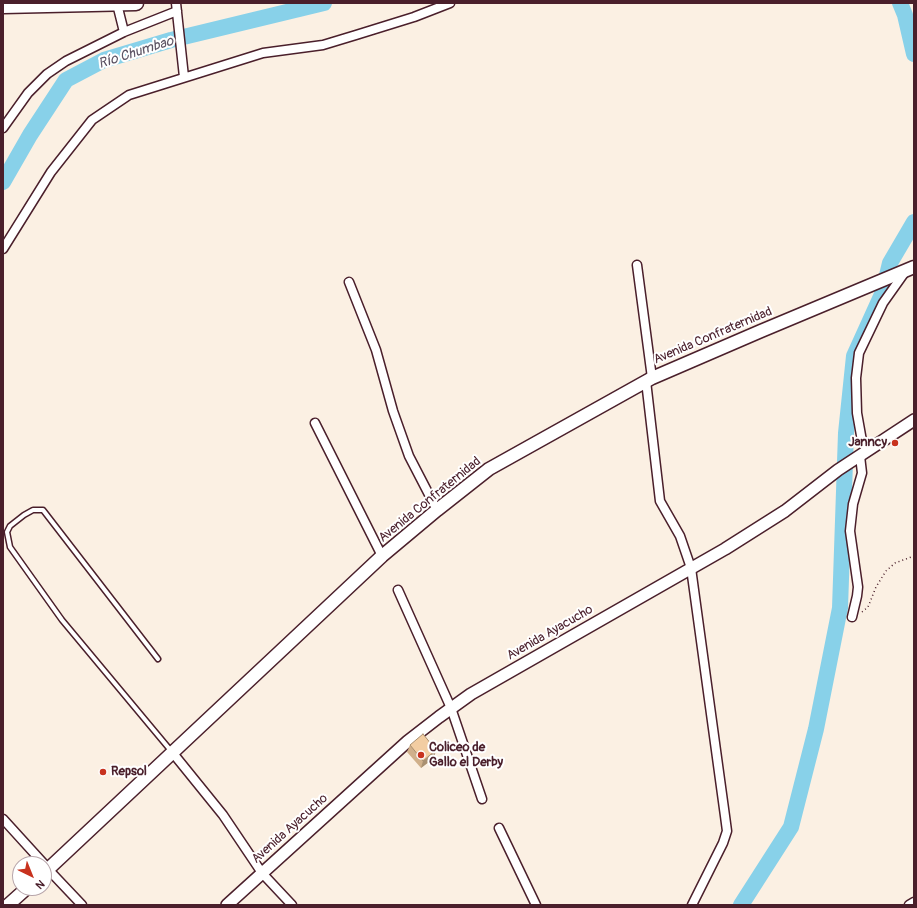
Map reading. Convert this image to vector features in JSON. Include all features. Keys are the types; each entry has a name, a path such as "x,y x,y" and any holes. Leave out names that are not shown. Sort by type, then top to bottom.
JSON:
{"highway":[{"path":"3,6 136,3"}],"main road":[{"name":"Avenida Confraternidad","path":"52,862 382,556 489,469 649,380 872,284 906,271"},
{"path":"8,905 18,896"}],"street":[{"path":"3,249 51,172 92,120 129,95 263,53 323,44 356,36 414,17 450,3"},
{"path":"117,4 124,32"},
{"path":"3,128 28,93 46,74 66,61 176,7 184,77"},
{"path":"637,265 660,501 680,536 692,568 727,831 723,843 692,905"},
{"path":"852,617 858,587 850,531 853,504 862,473 863,454 857,413 856,378 859,353 883,303 906,271"},
{"path":"349,282 376,350 393,411 409,456 437,510"},
{"name":"Avenida Ayacucho","path":"226,905 408,741 470,694 725,549 785,511 838,470 914,420"},
{"path":"315,423 382,556"},
{"path":"398,590 451,708 482,799"},
{"path":"172,752 223,815 262,873 292,905"},
{"path":"3,819 35,856"},
{"path":"499,828 536,905"},
{"path":"52,875 82,905"},
{"path":"909,905 914,902"}],"lane":[{"path":"158,658 43,510 33,510 10,526 7,532 10,547 62,620 172,752"}],"path":[{"path":"852,617 868,607 876,587 886,571 895,563 914,556"}],"building":[{"path":"423,734 436,750 423,761 410,745"}],"waterway":[{"name":"Río Chumbao","path":"3,182 30,135 66,80 104,60 171,40 324,3"},
{"path":"900,3 905,15 914,54"},
{"path":"741,905 791,827 816,729 840,608 846,433 854,356 883,292 890,263 914,222"}],"place":[{"name":"Janncy","path":"895,443"},
{"name":"Coliceo de Gallo el Derby","path":"421,755"},
{"name":"Repsol","path":"103,772"}]}
